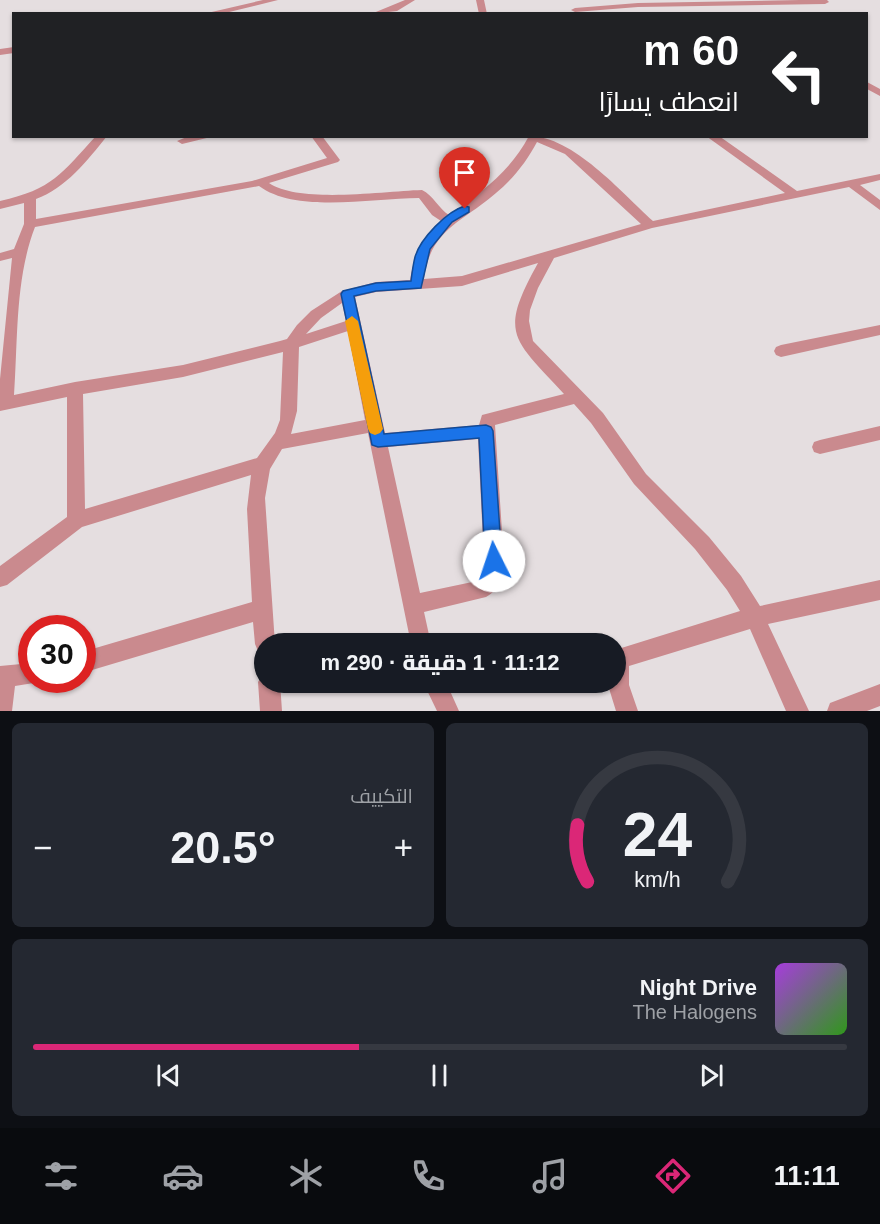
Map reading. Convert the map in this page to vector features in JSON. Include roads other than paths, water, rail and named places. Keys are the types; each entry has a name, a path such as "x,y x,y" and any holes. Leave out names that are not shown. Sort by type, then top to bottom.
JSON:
{"street":[{"path":"227,9 234,0"},
{"path":"215,12 274,0"},
{"path":"391,0 407,5"},
{"path":"575,10 636,3 825,2"},
{"path":"382,12 407,5"},
{"path":"0,205 49,189 75,166 100,138"},
{"path":"182,141 199,138"},
{"path":"30,224 260,183 334,160 318,138"},
{"path":"416,285 421,255 448,220 489,193 521,160 534,138"},
{"path":"537,138 569,152 650,225"},
{"path":"714,138 794,194"},
{"path":"264,633 256,509 256,492 262,464 278,443 288,419 292,343 309,322 336,299 376,287 462,281 650,225 880,177"},
{"path":"260,183 270,191 318,198 345,199 422,194 436,212 448,220"},
{"path":"851,183 880,206"},
{"path":"30,197 30,224 19,252 3,404 75,388 158,376 242,358 352,324"},
{"path":"0,257 19,252"},
{"path":"549,255 521,310 521,332 537,356 597,418 640,479 702,543 744,596 798,711"},
{"path":"347,294 418,633"},
{"path":"781,351 880,330"},
{"path":"75,388 76,521"},
{"path":"412,605 479,590 491,582 494,561 486,431 488,420 577,397"},
{"path":"278,443 376,433 486,431"},
{"path":"820,447 880,433"},
{"path":"0,578 76,521 95,513 262,464"},
{"path":"627,711 617,686 616,670 621,658 755,617 880,590"},
{"path":"96,659 262,609"},
{"path":"1,711 3,677 18,675"},
{"path":"269,693 271,711"},
{"path":"439,693 448,711"},
{"path":"838,711 880,695"}]}
